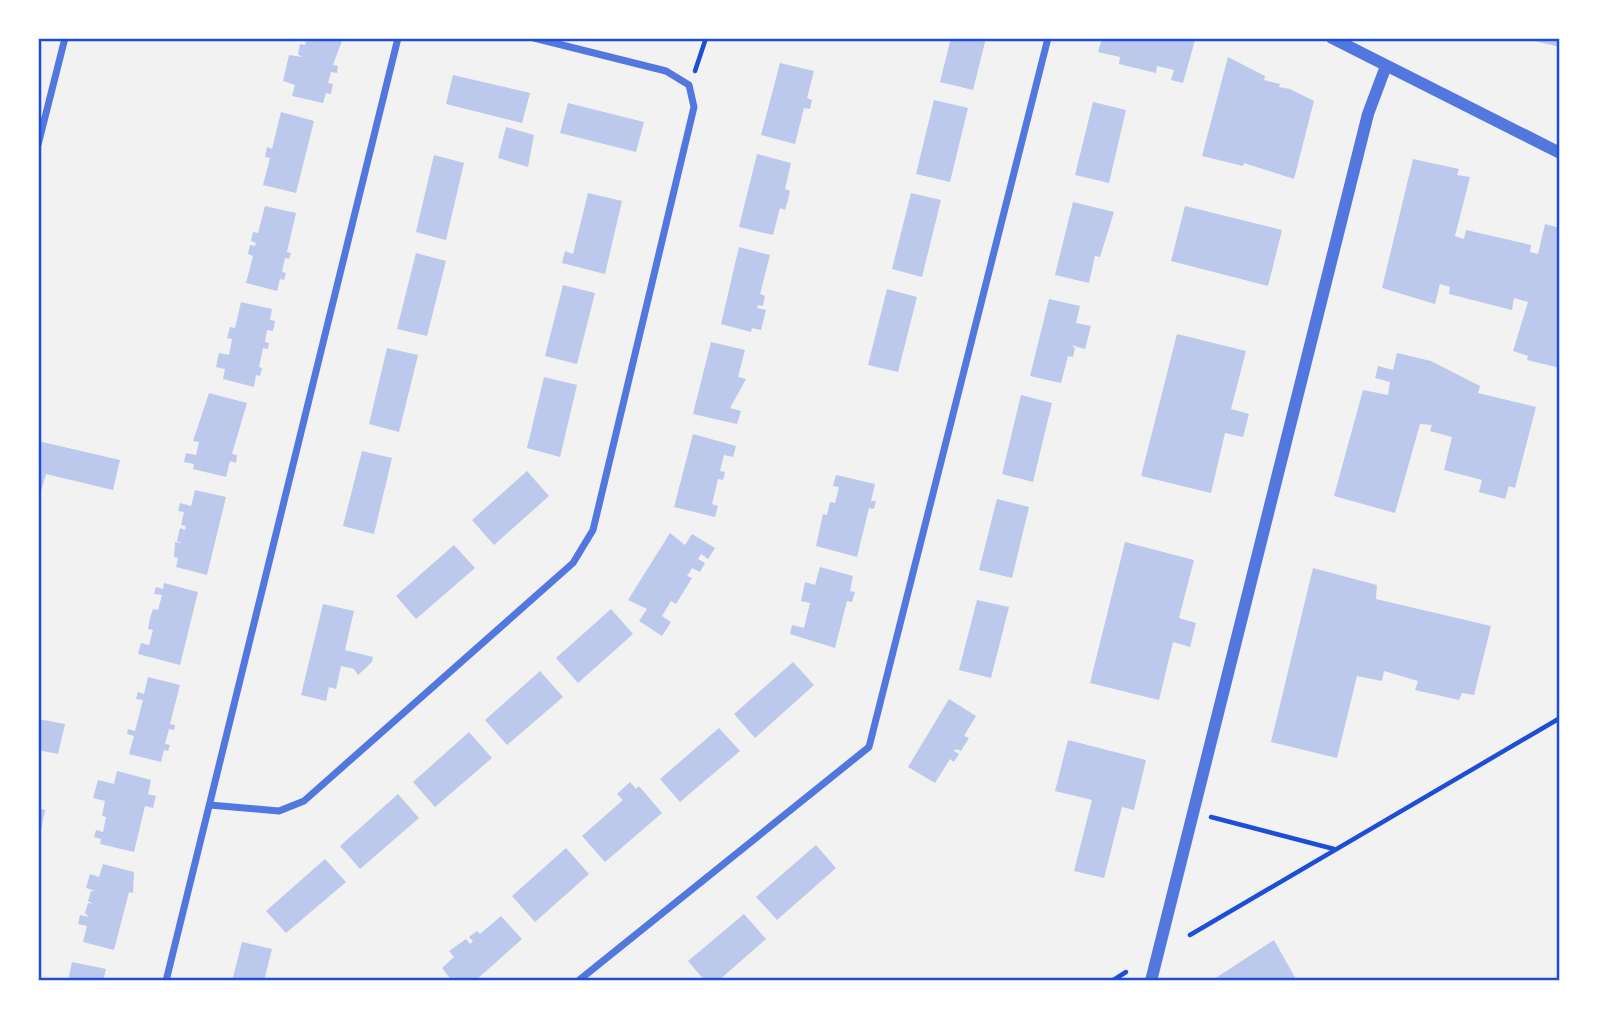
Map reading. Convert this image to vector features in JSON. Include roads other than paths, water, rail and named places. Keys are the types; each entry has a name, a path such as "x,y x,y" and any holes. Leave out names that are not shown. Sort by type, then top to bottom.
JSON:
{"street":[{"path":"38,145 65,38"},
{"path":"166,981 398,38"},
{"path":"210,805 279,811 304,801 573,563 593,530 694,107 689,85 666,71 534,38"},
{"path":"578,981 869,747 1048,38"},
{"path":"1332,38 1559,153"},
{"path":"1151,981 1365,128 1386,66"}]}
